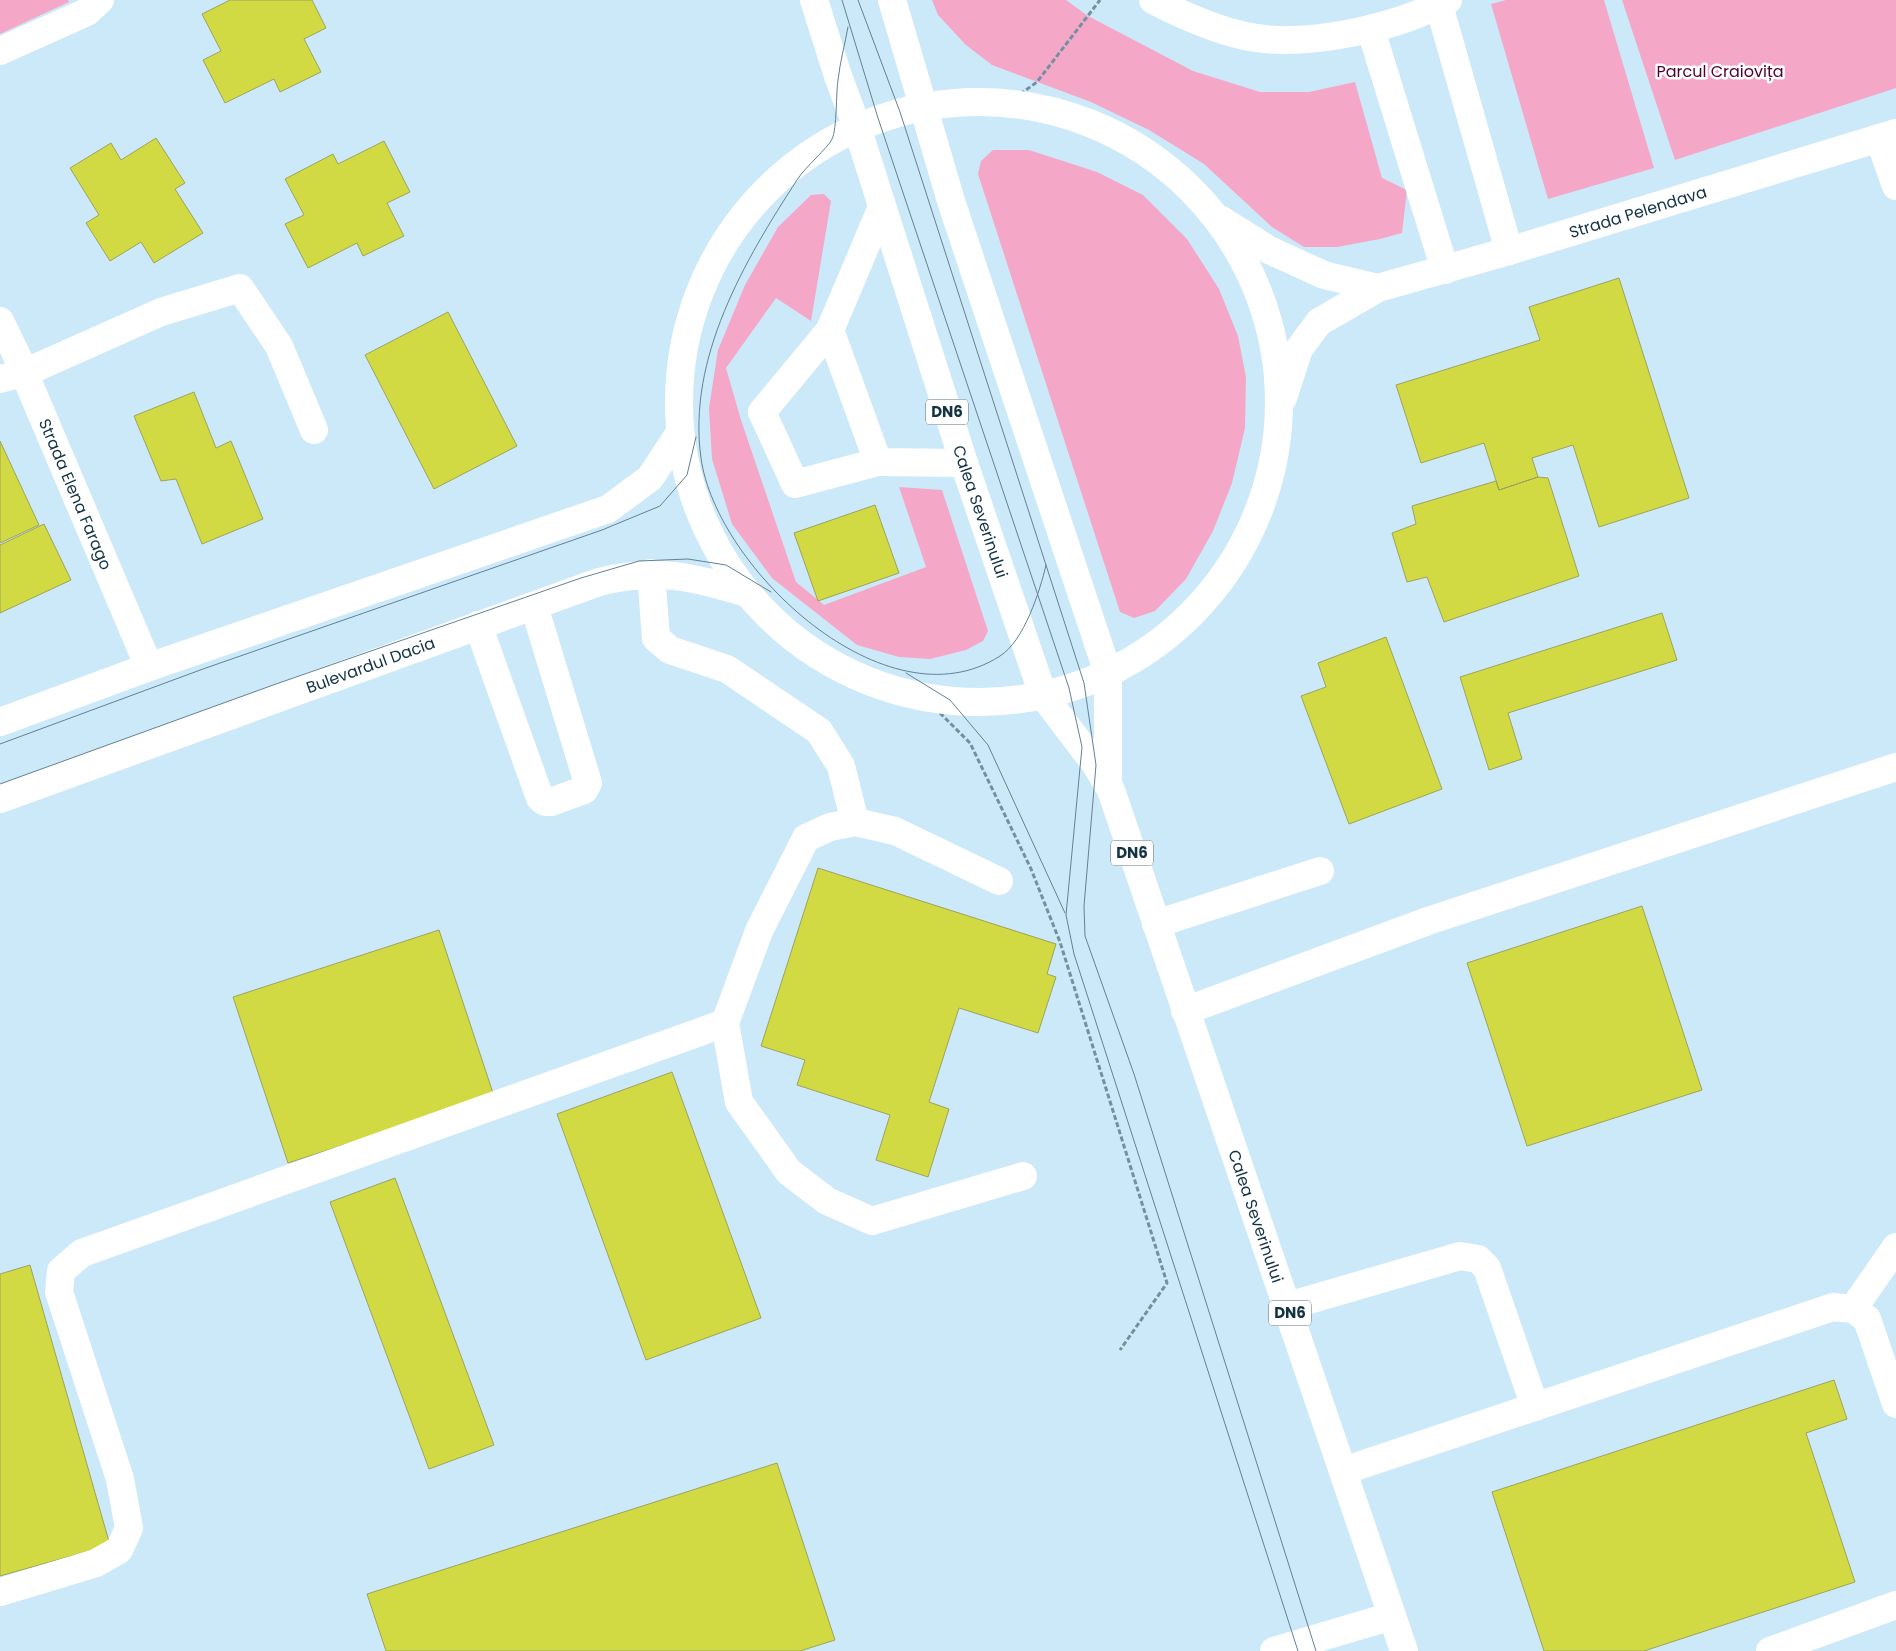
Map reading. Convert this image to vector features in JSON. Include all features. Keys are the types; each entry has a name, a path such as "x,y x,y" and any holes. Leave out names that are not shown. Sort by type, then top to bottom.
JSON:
{"main road":[{"path":"0,51 87,12 100,0"},
{"name":"Calea Severinului","path":"814,0 838,76 857,127 964,463 1043,695 1108,782 1184,1011 1288,1306 1404,1651"},
{"name":"Calea Severinului","path":"892,0 951,201 1108,673 1108,782"},
{"path":"1153,0 1182,16 1246,36 1297,40 1371,30 1444,2 1509,251"},
{"path":"1371,30 1445,270"},
{"name":"Strada Pelendava","path":"923,106 978,101 1039,107 1097,125 1141,148 1182,180 1216,216 1254,280 1272,334 1280,406 1277,448 1261,507 1231,566 1183,623 1131,661 1108,673"},
{"path":"923,106 857,127 803,157 764,191 725,240 695,300 680,365 679,434 694,499 712,541 747,593 784,631 830,662 880,685 924,697 960,700 1015,700 1043,695 1084,683 1108,673"},
{"path":"1888,136 1896,186"},
{"name":"Strada Pelendava","path":"1280,406 1299,349 1319,322 1378,288 1509,251 1888,136"},
{"path":"882,207 830,330 762,412 795,484 878,462 964,463"},
{"name":"Strada Pelendava","path":"1216,216 1269,250 1324,276 1378,288"},
{"path":"12,376 161,312 240,288 279,346 314,430"},
{"name":"Strada Elena Farago","path":"0,321 12,376 149,667"},
{"path":"830,330 878,462"},
{"path":"0,722 149,667 608,509 650,478 679,434"},
{"path":"652,573 656,638 670,650 727,669 819,731 841,766 854,822"},
{"name":"Bulevardul Dacia","path":"0,799 599,582 626,575 652,573 689,577 747,593"},
{"path":"478,625 540,798 545,802 551,802 584,790 588,783 534,606"},
{"path":"1184,1011 1428,921 1896,767"},
{"path":"999,881 894,831 854,822 830,827 806,838 759,931 725,1023 739,1102 789,1172 827,1201 872,1221 1023,1176"},
{"path":"1156,924 1320,872"},
{"path":"0,1592 96,1563 119,1550 129,1528 120,1479 59,1292 61,1271 82,1252 725,1023"},
{"path":"1853,1309 1896,1247"},
{"path":"1288,1306 1460,1256 1478,1259 1487,1268 1535,1407"},
{"path":"1343,1471 1833,1307 1853,1309 1867,1319 1896,1404"},
{"path":"1770,1651 1896,1605"},
{"path":"1274,1651 1392,1616"}],"path":[{"path":"1008,103 1037,82 1100,0"},
{"path":"924,697 970,743 1031,868 1060,942 1167,1283 1120,1350"}],"green space":[{"path":"0,0 68,0 69,2 0,34"},
{"path":"932,0 1066,0 1088,16 1193,71 1260,92 1309,92 1355,82 1382,178 1407,190 1402,233 1337,247 1304,247 1272,227 1204,164 1149,130 1091,102 992,65 966,45 938,15"},
{"path":"1506,0 1604,0 1654,168 1548,199 1491,4"},
{"name":"Parcul Craiovița","path":"1622,0 1896,0 1896,88 1675,160"},
{"path":"993,150 1029,150 1097,172 1143,195 1187,239 1219,289 1238,336 1246,377 1245,428 1232,483 1213,531 1186,579 1155,611 1134,618 1120,612 978,174 981,161"},
{"path":"824,194 831,201 811,321 776,298 726,368 741,420 796,582 824,605 926,567 899,487 942,490 988,631 983,641 966,650 930,659 899,657 857,645 772,578 732,524 712,459 709,408 718,350 745,285 778,227 811,195"}],"building":[{"path":"230,0 312,0 326,28 304,39 321,72 280,92 274,79 225,103 203,60 221,51 202,14"},
{"path":"156,138 185,183 175,189 203,233 154,263 141,242 110,261 86,223 99,215 70,168 111,143 121,160"},
{"path":"384,141 410,192 387,203 404,236 363,256 357,243 308,268 285,224 304,215 285,179 333,154 338,164"},
{"path":"1619,278 1689,498 1599,527 1573,445 1532,458 1538,477 1499,490 1484,443 1421,463 1396,385 1540,340 1529,307"},
{"path":"448,312 517,446 434,489 365,355"},
{"path":"194,392 216,448 231,441 263,519 202,544 176,479 161,481 134,416"},
{"path":"0,441 39,525 0,543"},
{"path":"1538,477 1548,478 1579,576 1444,622 1427,577 1407,582 1392,533 1416,524 1412,506 1496,481 1499,490"},
{"path":"875,505 899,573 818,601 794,533"},
{"path":"44,524 71,580 0,613 0,545"},
{"path":"1662,613 1677,660 1508,713 1522,759 1489,770 1460,677"},
{"path":"1386,637 1442,789 1349,824 1301,696 1326,687 1318,663"},
{"path":"818,868 1056,944 1047,974 1056,977 1038,1033 959,1008 929,1102 949,1109 928,1177 876,1160 890,1115 797,1085 805,1060 761,1046"},
{"path":"1642,906 1702,1090 1527,1146 1467,963"},
{"path":"439,930 494,1096 288,1163 233,997"},
{"path":"672,1072 761,1318 646,1360 557,1114"},
{"path":"395,1178 494,1445 429,1469 330,1202"},
{"path":"30,1265 110,1545 0,1576 0,1274"},
{"path":"1834,1380 1847,1419 1806,1433 1855,1582 1644,1651 1544,1651 1492,1492"},
{"path":"777,1463 835,1640 800,1651 386,1651 367,1594"}],"tram line":[{"path":"842,0 878,118 1069,688 1082,747 1066,915 1074,954 1298,1651"},
{"path":"858,0 900,112 1084,683 1096,765 1084,906 1085,936 1134,1074 1316,1651"},
{"path":"848,27 837,86 835,128 832,139 801,175 758,243 724,312 712,347 703,384 699,421 701,458 714,501 738,546 772,588 814,626 860,654 908,671 955,673 1000,656 1009,649 1024,627 1040,588 1046,565"},
{"path":"0,744 203,669 602,530 660,506 687,475 696,437"},
{"path":"0,784 276,684 581,578 639,561 688,559 726,565 771,592"},
{"path":"906,673 950,700 988,745 1065,913"}]}
